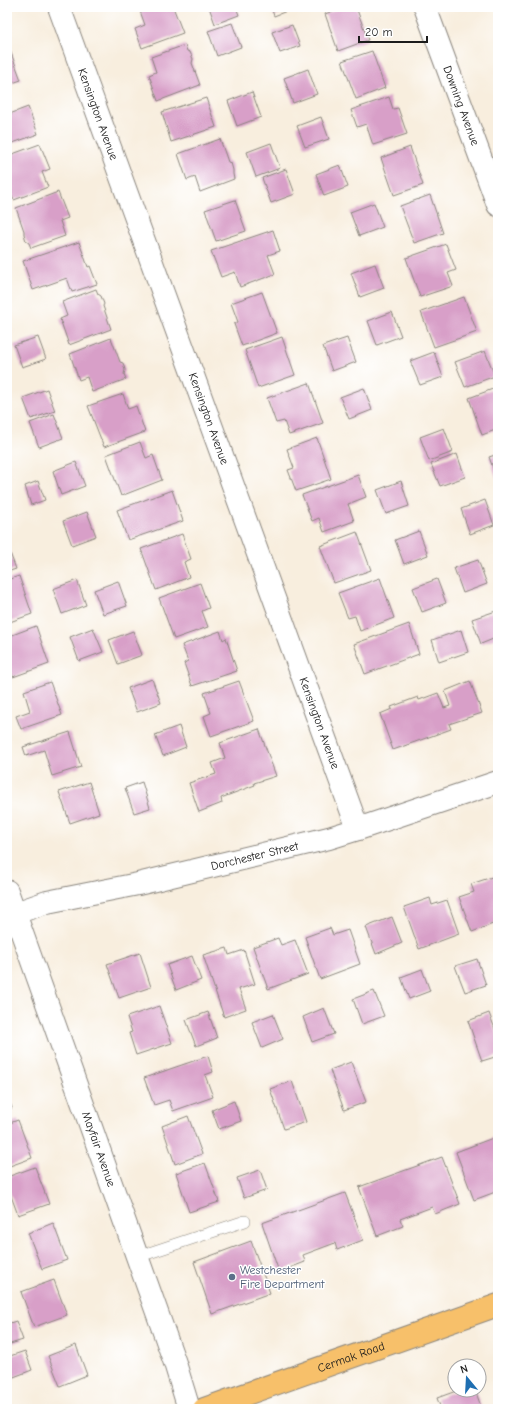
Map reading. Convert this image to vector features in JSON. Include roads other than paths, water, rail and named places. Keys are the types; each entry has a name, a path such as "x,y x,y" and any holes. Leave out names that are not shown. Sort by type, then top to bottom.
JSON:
{"main road":[{"name":"Cermak Road","path":"204,1409 498,1305"}],"street":[{"name":"Kensington Avenue","path":"59,7 358,829"},
{"name":"Downing Avenue","path":"424,7 498,205"},
{"name":"Dorchester Street","path":"11,915 47,902 146,882 323,839 358,829 498,782"},
{"name":"Mayfair Avenue","path":"7,891 11,915 137,1257 175,1363 189,1409"}],"lane":[{"path":"137,1257 246,1221"}],"place":[{"name":"Westchester Fire Department","path":"232,1277"}]}
